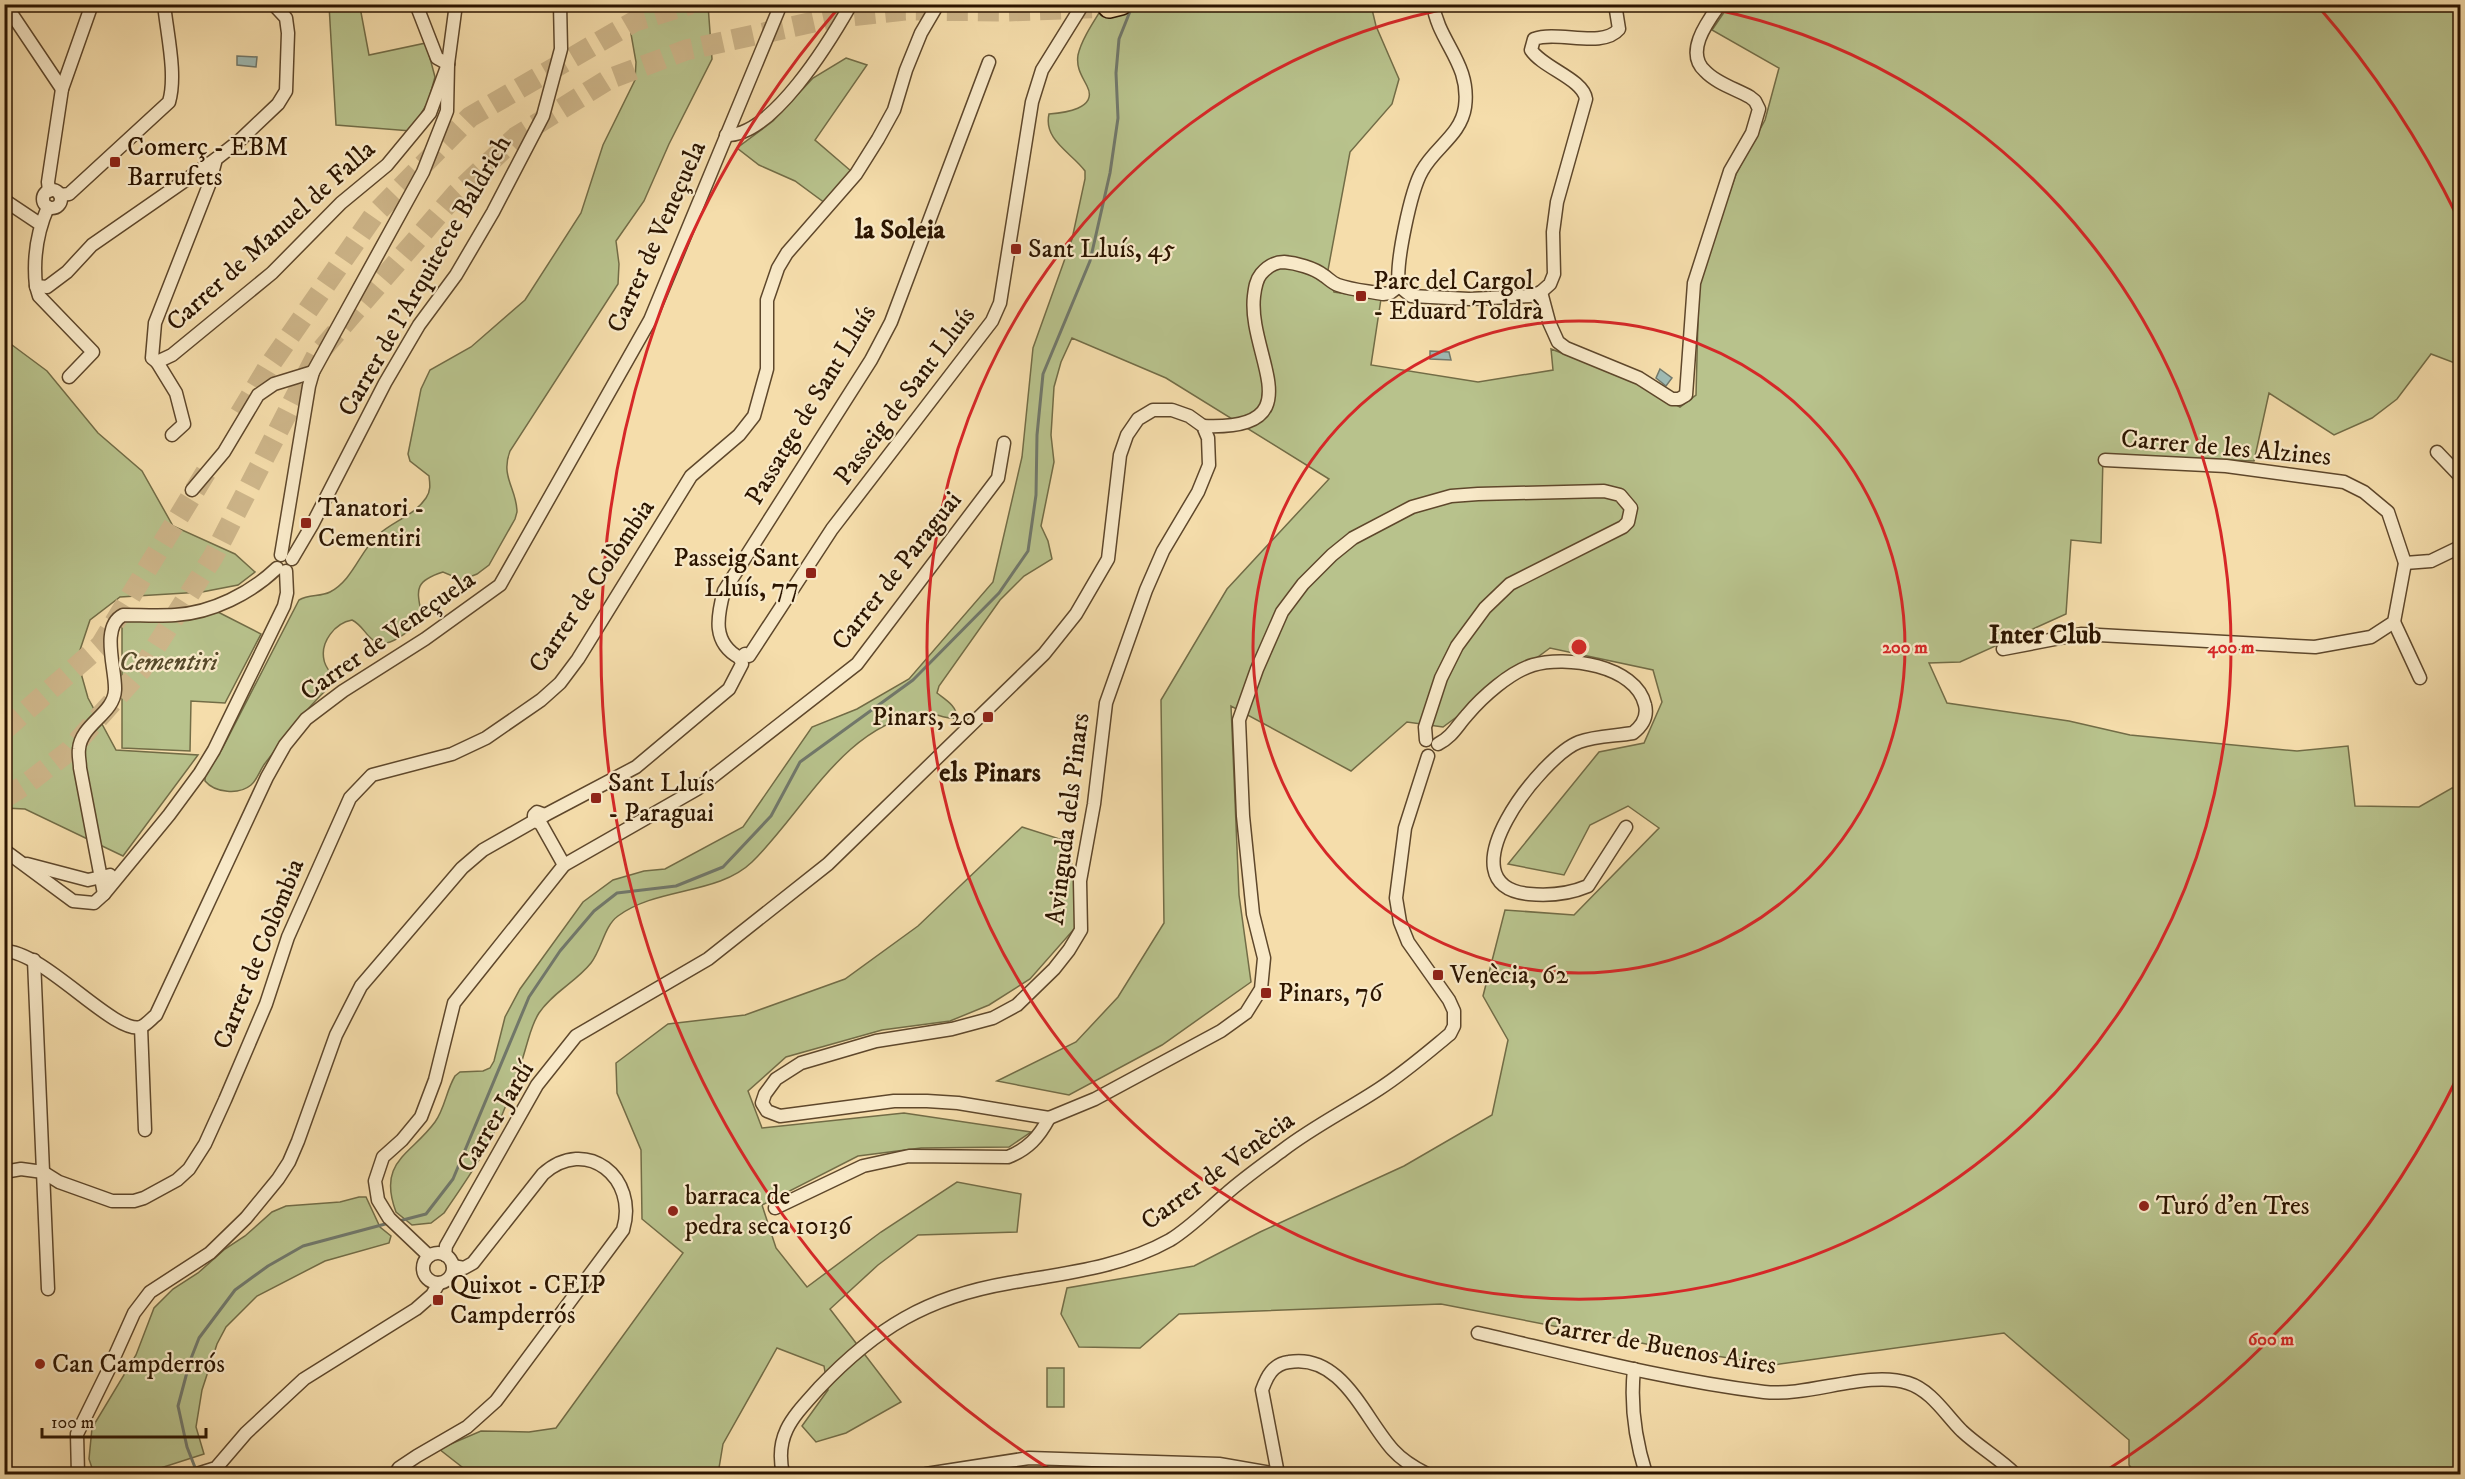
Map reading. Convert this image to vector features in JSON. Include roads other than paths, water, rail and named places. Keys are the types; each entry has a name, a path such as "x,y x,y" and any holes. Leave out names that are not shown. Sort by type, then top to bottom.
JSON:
{"street":[{"path":"5,4 62,89"},
{"path":"55,193 48,182 62,89 92,4"},
{"path":"69,377 93,352 39,296 34,268 40,224 48,207 44,197 55,193 69,194 169,102 172,79 164,4"},
{"path":"36,286 47,287 67,272 92,245 216,159 278,104 286,91 288,33 286,18 273,4"},
{"path":"416,4 437,58 448,64"},
{"name":"Carrer de l'Arquitecte Baldrich","path":"286,557 309,386 313,372 423,172 447,111 448,64 456,4"},
{"name":"Carrer de l'Arquitecte Baldrich","path":"286,557 312,525 385,383 419,325 456,275 494,212 543,116 561,49 560,4"},
{"name":"Carrer de Veneçuela","path":"141,1027 156,1015 267,777 285,745 306,720 343,691 425,639 500,585 650,320 781,4"},
{"path":"726,135 735,135 749,130 784,100 835,31 851,4"},
{"name":"Carrer de Colòmbia","path":"4,1172 21,1169 43,1172 59,1182 99,1198 124,1202 134,1201 161,1191 189,1169 205,1143 225,1100 266,1004 292,926 350,798 372,775 452,754 486,738 520,716 554,688 578,659 691,476 739,435 754,416 767,369 767,300 778,268 787,254 856,174 878,139 894,110 906,70 921,33 938,4"},
{"name":"Passeig de Sant Lluís","path":"78,1474 77,1434 134,1313 150,1292 210,1253 246,1218 274,1185 289,1162 336,1035 361,986 462,868 483,850 636,767 729,688 744,660 832,529 992,321 1000,303 1032,102 1042,70 1083,4"},
{"path":"1433,4 1437,18 1459,62 1466,93 1465,107 1462,121 1435,153 1419,178 1398,267 1399,286 1411,296 1469,299 1515,298 1541,292 1550,284 1554,274 1553,232 1557,202 1586,99 1581,88 1539,60 1531,50 1532,43 1534,39 1551,35 1611,37 1619,29 1615,4"},
{"path":"1541,292 1555,337 1566,348 1630,373 1672,399 1680,399 1686,394 1694,283 1730,171 1752,133 1759,109 1750,97 1707,74 1701,67 1697,54 1700,39 1707,23 1720,4"},
{"name":"Passatge de Sant Lluís","path":"744,660 724,645 718,634 717,616 724,591 871,360 891,322 989,62"},
{"name":"Carrer de Manuel de Falla","path":"216,159 209,185 155,323 152,358 157,362 172,355 272,273 341,203 387,165 430,113 448,64"},
{"path":"4,200 40,224"},
{"path":"1203,426 1227,428 1241,425 1262,413 1267,404 1268,380 1253,301 1258,277 1266,269 1275,263 1285,262 1321,273 1336,285 1383,294 1390,293 1399,286"},
{"path":"157,362 176,393 184,424 172,435"},
{"path":"192,490 224,452 258,395 274,384 313,372"},
{"name":"Carrer Jardí","path":"445,1255 446,1246 537,1085 576,1036 708,959 828,864 1044,654 1076,614 1108,560 1120,455 1127,435 1138,419 1153,410 1172,410 1189,416 1203,426"},
{"name":"Avinguda dels Pinars","path":"1049,1118 958,1103 927,1101 894,1101 780,1116 767,1111 762,1103 765,1094 776,1079 801,1063 876,1041 952,1029 993,1018 1017,1005 1054,969 1069,950 1081,930 1080,881 1094,804 1106,703 1146,590 1163,550 1204,480 1209,465 1209,450 1208,438 1203,426"},
{"name":"Carrer de Paraguai","path":"429,1256 393,1222 378,1200 375,1181 383,1156 402,1140 421,1117 435,1080 454,1003 564,865 697,789 857,664 998,478 1004,443"},
{"path":"2437,452 2460,476"},
{"name":"Carrer de les Alzines","path":"2105,459 2226,466 2344,482 2364,492 2388,512 2404,563"},
{"path":"775,1208 863,1166 909,1156 1008,1157 1023,1151 1041,1133 1049,1118 1095,1099 1221,1031 1246,1013 1257,998 1263,981 1264,958 1253,914 1243,816 1239,720 1282,612 1310,577 1332,555 1353,538 1393,515 1432,500 1478,494 1604,491 1620,495 1631,508 1628,522 1623,527 1510,584 1485,608 1457,646 1441,678 1425,727 1432,742 1453,734 1468,713 1491,690 1529,666 1546,662 1575,662 1615,673 1630,683 1644,701 1645,720 1640,728 1633,733 1579,742 1554,761 1526,792 1507,820 1494,848 1492,868 1506,887 1521,893 1566,893 1579,890 1588,886 1626,827"},
{"path":"2420,678 2394,622 2404,563 2431,561 2460,547"},
{"path":"4,850 73,902 94,903 104,894 169,815 214,750 284,606 287,593 281,570 276,561 286,557"},
{"path":"104,894 80,768 79,747 89,728 113,702 116,692 111,643 112,627 116,618 123,615 178,615 210,608 250,590 281,570"},
{"path":"2003,649 2080,634 2315,647 2371,637 2394,622"},
{"name":"Carrer de Venècia","path":"783,1474 780,1454 784,1432 799,1410 834,1373 888,1327 919,1310 952,1297 1007,1283 1095,1269 1135,1257 1169,1240 1195,1223 1226,1194 1270,1159 1296,1140 1380,1088 1450,1034 1454,1026 1454,1011 1449,1000 1408,942 1400,922 1396,898 1405,828 1428,756 1422,747 1432,742"},
{"path":"540,820 564,865"},
{"path":"21,862 88,880 112,874 126,867"},
{"path":"4,951 12,951 34,960 113,1018 141,1027 145,1130"},
{"path":"34,960 48,1289"},
{"path":"395,1474 399,1468 417,1456 467,1427 496,1401 623,1230 627,1214 624,1193 618,1181 596,1161 575,1158 552,1166 543,1174 473,1263 464,1268 453,1266 445,1255 429,1256 424,1265 425,1275 429,1280 439,1283"},
{"path":"200,1473 219,1471 246,1433 304,1379 416,1309 432,1295 439,1283 448,1279 453,1266"},
{"name":"Carrer de Buenos Aires","path":"1478,1333 1634,1370 1766,1392 1794,1392 1889,1380 1911,1384 1929,1395 1963,1432 2000,1459 2015,1474"},
{"path":"926,1474 1029,1458 1219,1464 1278,1474 1262,1390 1274,1368 1284,1362 1296,1361 1328,1369 1344,1383 1395,1452 1427,1474"},
{"path":"1634,1370 1631,1398 1634,1426 1646,1474"}],"water":[{"path":"237,56 257,57 256,67 237,65"},
{"path":"1430,351 1449,352 1451,360 1430,359"},
{"path":"1660,369 1672,378 1666,386 1656,378"},
{"path":"5,1370 10,1370 11,1393 5,1393"}],"waterway":[{"path":"399,1221 426,1214 453,1179 529,997 560,951 594,911 617,893 676,886 723,867 771,816 800,762 913,680 999,593 1028,551 1036,495 1037,435 1043,374 1090,261 1110,173 1118,118 1116,73 1119,39 1133,4"},
{"path":"196,1470 187,1447 178,1406 190,1361 199,1338 235,1290 268,1266 303,1246 389,1223"}],"tunnel":[{"path":"240,414 267,369 374,215 470,117 635,21 691,4"},
{"path":"4,798 69,751 141,670 213,557 317,355 456,194 516,137 609,79 686,50 832,18 905,10 1008,11 1109,7"},
{"path":"4,730 101,645 206,472"}],"place":[{"name":"Comerç - EBM Barrufets","path":"115,162"},
{"name":"Sant Lluís, 45","path":"1016,249"},
{"name":"Parc del Cargol - Eduard Toldrà","path":"1361,296"},
{"name":"Tanatori - Cementiri","path":"306,523"},
{"name":"Passeig Sant Lluís, 77","path":"811,573"},
{"name":"Pinars, 20","path":"988,717"},
{"name":"Sant Lluís - Paraguai","path":"596,798"},
{"name":"Venècia, 62","path":"1438,975"},
{"name":"Pinars, 76","path":"1266,993"},
{"name":"Turó d'en Tres","path":"2144,1206"},
{"name":"barraca de pedra seca 10136","path":"673,1211"},
{"name":"Quixot - CEIP Campderrós","path":"438,1300"},
{"name":"Can Campderrós","path":"40,1364"}],"district":[{"name":"la Soleia","path":"900,230"},
{"name":"Inter Club","path":"2045,635"},
{"name":"els Pinars","path":"990,773"}],"park label":[{"name":"Cementiri","path":"168,662"}]}
